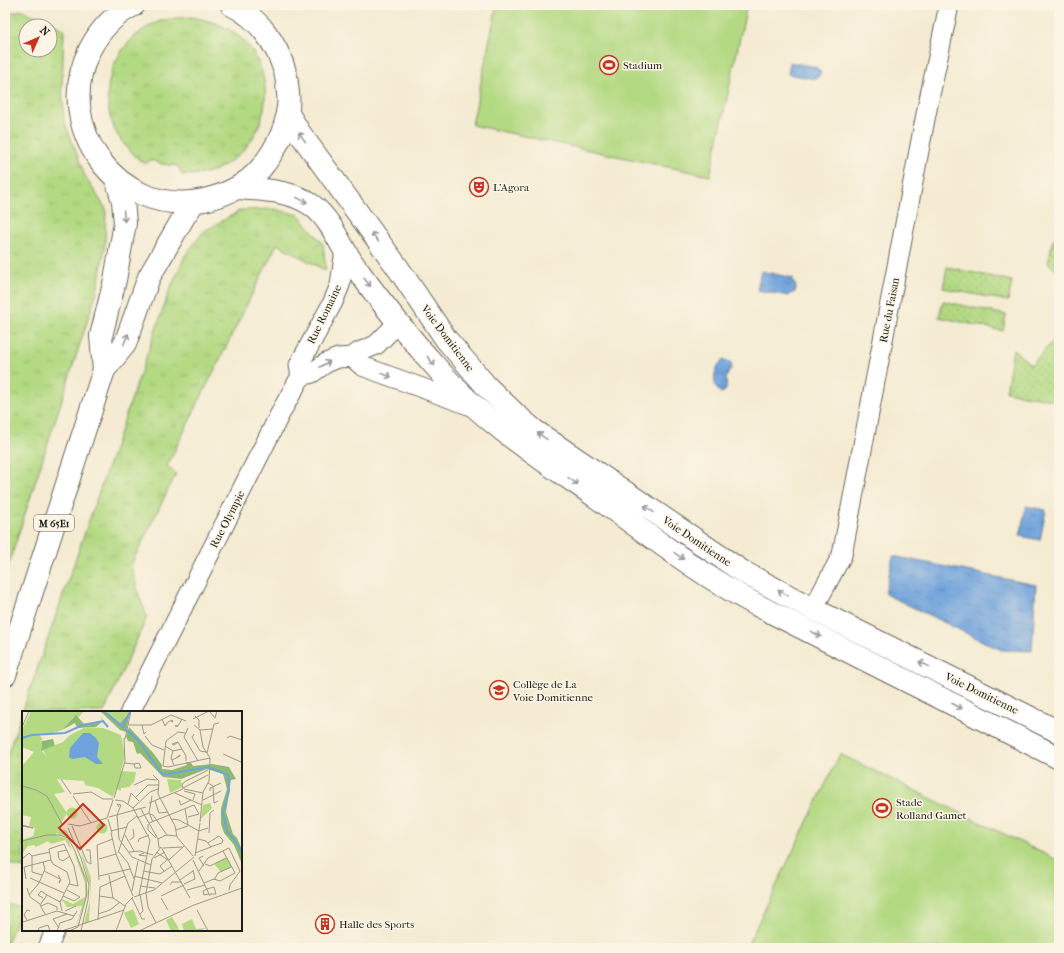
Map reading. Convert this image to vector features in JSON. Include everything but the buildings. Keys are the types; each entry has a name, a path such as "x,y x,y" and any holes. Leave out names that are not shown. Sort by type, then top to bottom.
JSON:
{"street":[{"path":"134,5 109,23 95,40 85,59 80,80 78,102 82,124 89,144 101,162 116,178 133,190 153,198 173,202 194,202 217,197 238,188 256,174 271,156 282,135 288,112 285,73 276,49 262,27 243,9"},
{"name":"Rue du Faisan","path":"813,609 842,556 925,122 949,5"},
{"name":"Voie Domitienne","path":"288,112 298,132 398,268 446,339 487,387 514,413 536,431 743,572 813,609 1059,732"},
{"name":"M 65E1","path":"104,370 101,336 115,280 125,223 123,201 116,178"},
{"name":"Voie Domitienne","path":"238,188 286,194 302,199 314,207 326,220 355,267 397,321 445,377 474,407 525,448 717,583 1059,758"},
{"name":"M 65E1","path":"5,675 104,370 125,344 149,277 194,202"},
{"name":"Rue Romaine","path":"301,376 299,365 333,302 340,285 345,250"},
{"path":"301,376 312,373 326,363 338,358 352,357 359,352 376,345 392,329 397,321 398,268"},
{"path":"352,357 362,366 474,407"},
{"name":"Rue Olympie","path":"131,711 301,376"},
{"path":"48,948 55,931"}],"green space":[{"name":"Stadium","path":"497,5 747,5 710,176 472,125"},
{"path":"22,10 40,18 18,18 18,58 58,58 58,26 64,29 62,86 64,120 85,176 106,209 105,246 97,291 5,576 5,15"},
{"path":"191,17 220,25 236,34 251,50 261,68 265,88 264,108 258,127 248,144 234,159 215,170 199,174 182,175 178,166 162,164 151,160 144,164 132,153 121,141 116,132 110,116 108,100 109,84 113,68 120,53 130,41 143,30 158,22"},
{"path":"274,209 299,215 323,244 326,271 277,244 167,466 176,474 131,565 139,596 147,617 104,711 22,711 170,289 185,256 203,232 241,210"},
{"path":"1053,239 1059,245 1059,273 1048,263"},
{"path":"947,267 1012,281 1008,301 943,288"},
{"path":"943,301 1006,315 1003,331 939,317"},
{"path":"1056,338 1059,340 1059,392 1052,400 1006,392 1013,349 1031,365"},
{"path":"22,712 22,868 5,863 5,761"},
{"name":"Stade Rolland Gamet","path":"840,754 1059,861 1059,948 746,948"},
{"path":"5,903 22,908 5,948"}],"water":[{"path":"790,62 816,67 820,71 820,75 814,79 788,74"},
{"path":"761,271 793,278 792,281 796,288 795,292 789,296 757,290"},
{"path":"724,360 730,362 732,367 726,379 727,388 721,393 716,386 715,376 717,367"},
{"path":"1026,506 1046,510 1040,540 1020,536"},
{"path":"893,556 1036,585 1032,651 1001,650 885,594"}],"place":[{"name":"Stadium","path":"609,65"},
{"name":"L'Agora","path":"479,187"},
{"name":"Collège de La Voie Domitienne","path":"499,690"},
{"name":"Stade Rolland Gamet","path":"882,808"},
{"name":"Halle des Sports","path":"325,924"}]}
